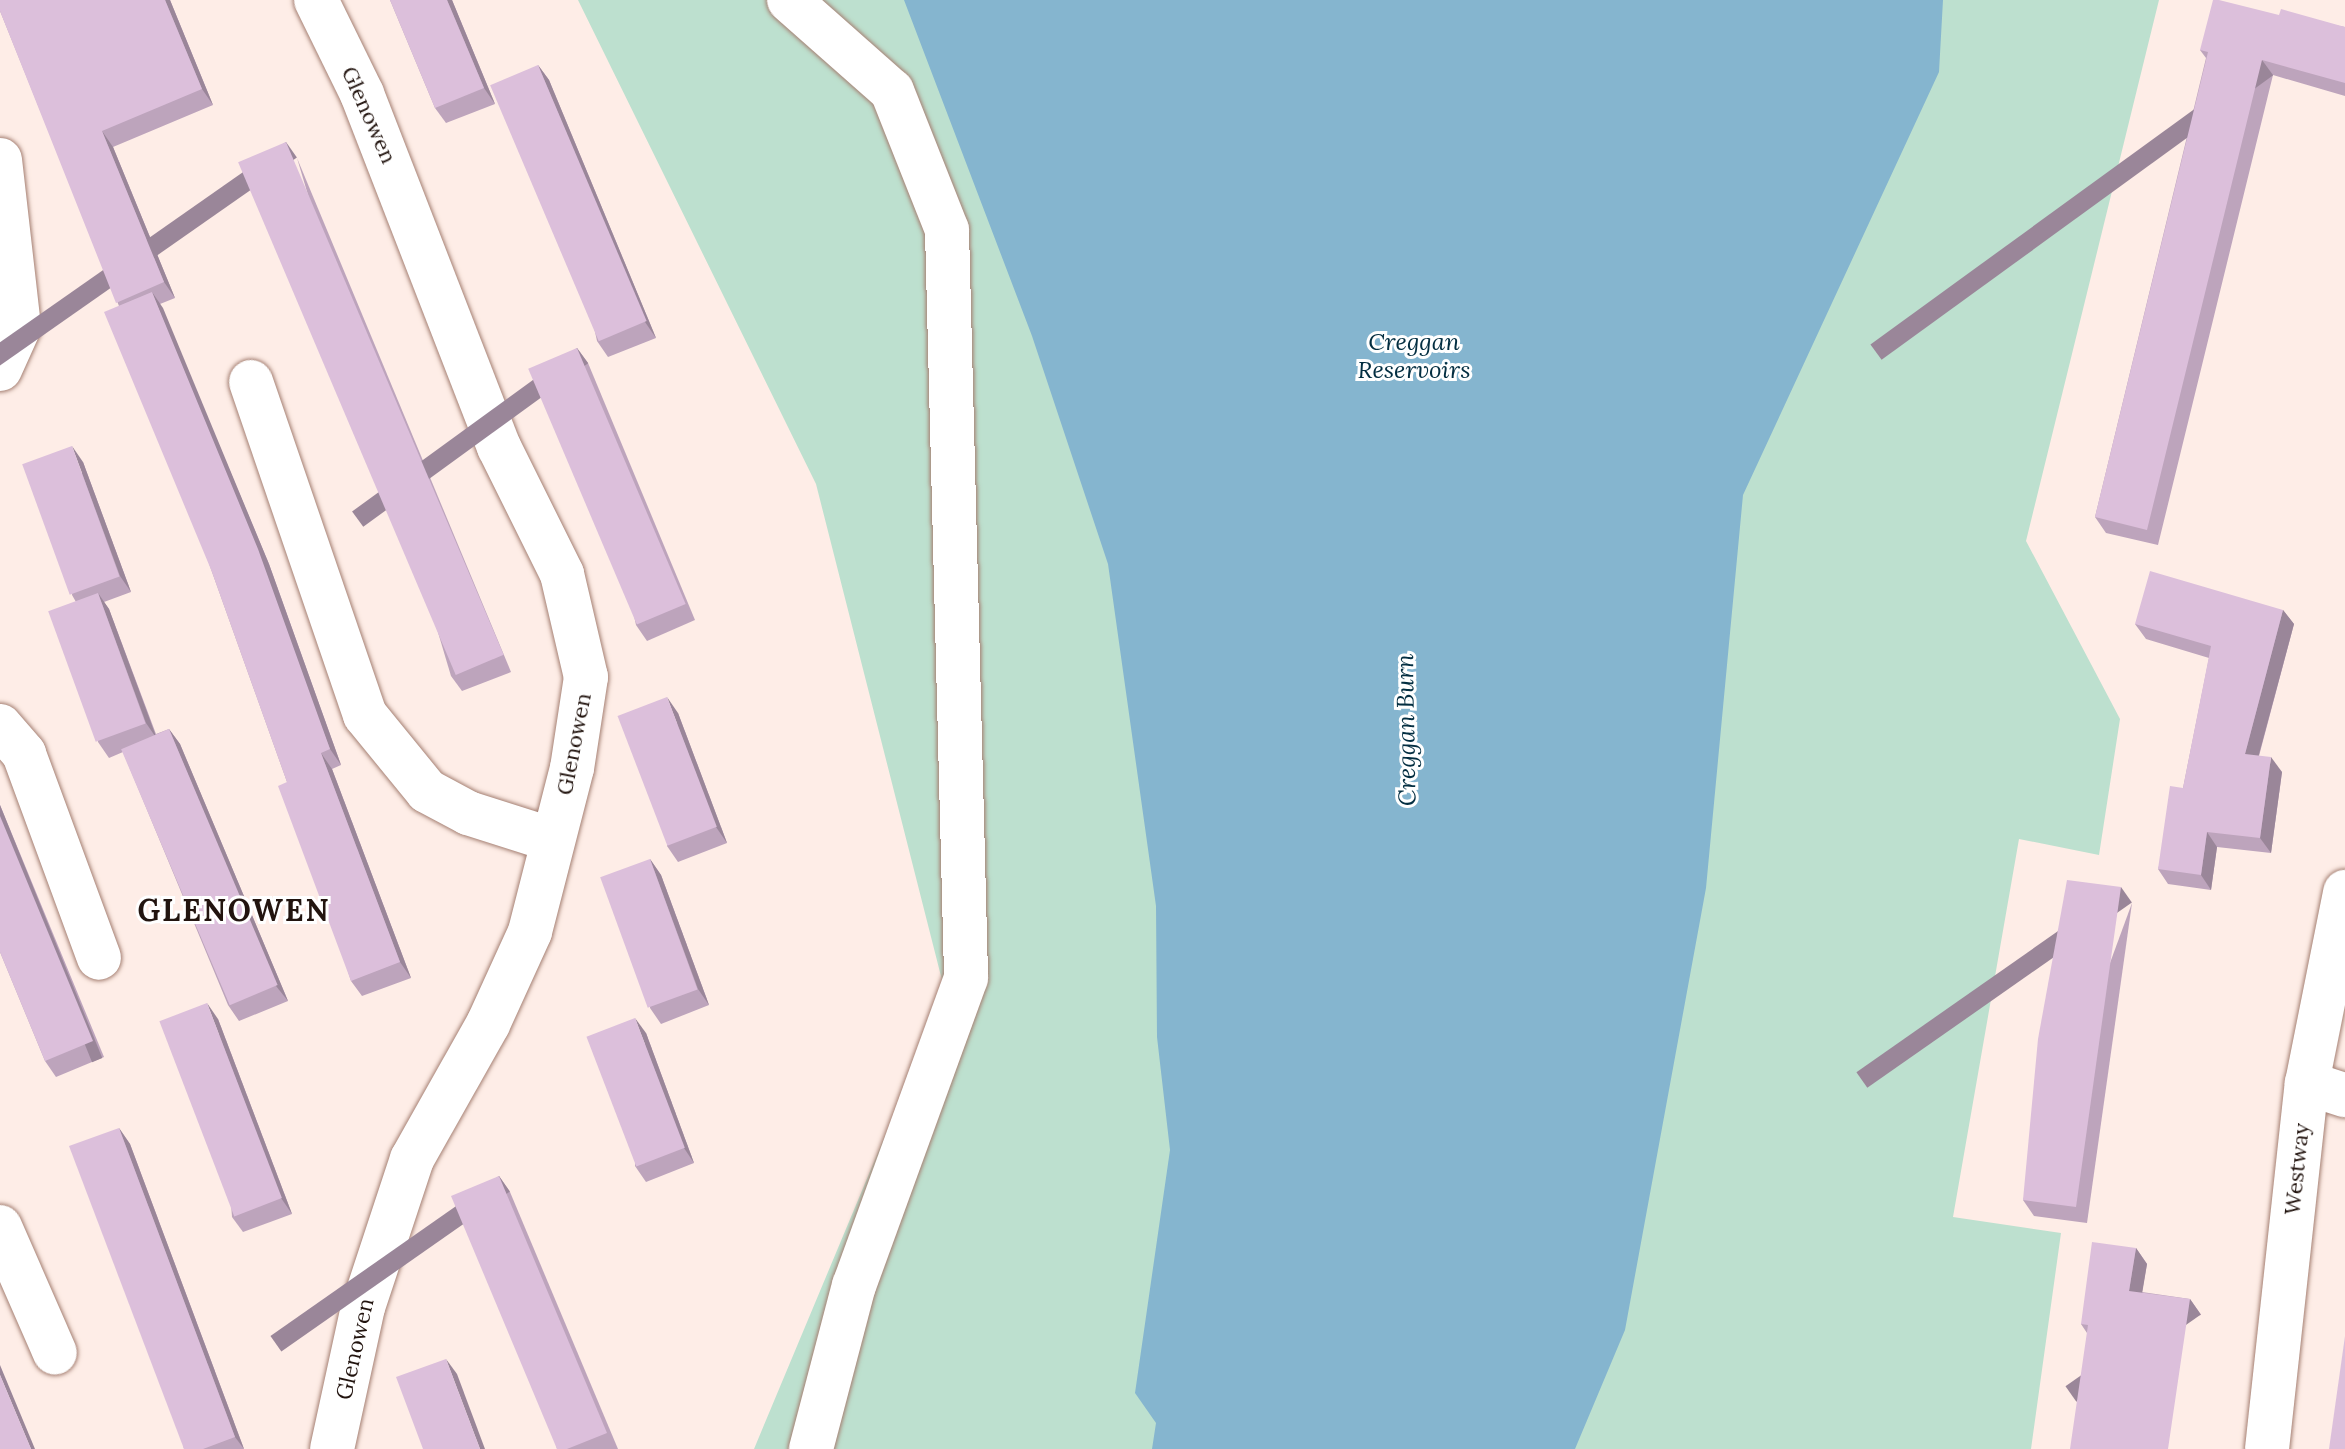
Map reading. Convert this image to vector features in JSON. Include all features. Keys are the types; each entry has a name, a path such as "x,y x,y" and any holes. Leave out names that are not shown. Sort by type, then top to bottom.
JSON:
{"street":[{"name":"Glenowen","path":"316,0 368,108 499,447 562,574 586,677 553,840 530,932 488,1024 412,1159 363,1307 332,1449"},
{"path":"789,0 892,91 947,230 966,978 854,1285 811,1449"},
{"path":"0,160 19,327 0,369"},
{"path":"251,382 365,715 427,791 468,813 553,840"},
{"path":"0,726 24,754 99,958"},
{"name":"Westway","path":"2267,1449 2326,1089 2345,892"},
{"path":"0,1227 55,1353"}],"green space":[{"path":"578,0 2159,0 2026,541 2120,719 2099,855 2019,839 1953,1217 2061,1233 2031,1449 754,1449 945,992 816,484"}],"water":[{"name":"Creggan Reservoirs","path":"904,0 1943,0 1939,72 1743,495 1706,888 1625,1330 1575,1449 1152,1449 1156,1423 1135,1393 1170,1150 1157,1037 1156,906 1108,564 1032,336"}],"building":[{"path":"0,0 165,0 202,89 102,131 164,282 116,303 0,11"},
{"path":"390,0 447,0 484,88 435,108"},
{"path":"2213,0 2279,15 2281,9 2345,27 2345,83 2262,60 2147,530 2095,517 2208,52 2200,50"},
{"path":"538,65 647,321 599,341 490,85"},
{"path":"286,142 504,655 456,675 238,162"},
{"path":"152,292 258,549 330,749 321,753 400,962 351,981 278,786 287,782 212,572 104,312"},
{"path":"577,348 686,604 637,625 528,369"},
{"path":"72,446 120,577 70,595 22,464"},
{"path":"2150,571 2283,610 2245,754 2271,757 2260,838 2207,832 2201,875 2158,869 2170,786 2183,788 2211,646 2135,624"},
{"path":"98,593 146,724 96,742 48,611"},
{"path":"667,697 717,827 667,846 618,716"},
{"path":"169,729 278,985 230,1005 121,749"},
{"path":"0,816 93,1041 45,1061 0,952"},
{"path":"650,859 698,990 648,1008 600,877"},
{"path":"2067,880 2121,887 2076,1207 2023,1200 2038,1039"},
{"path":"207,1003 282,1198 234,1216 159,1021"},
{"path":"635,1018 685,1148 636,1166 586,1037"},
{"path":"119,1128 235,1437 203,1449 184,1449 69,1146"},
{"path":"499,1176 607,1433 567,1449 557,1449 451,1196"},
{"path":"2092,1242 2136,1248 2129,1291 2190,1299 2168,1449 2070,1449 2088,1325 2081,1324"},
{"path":"2345,1336 2345,1449 2329,1449"},
{"path":"446,1359 480,1449 423,1449 396,1377"},
{"path":"0,1375 31,1449 0,1449"}],"district":[{"name":"GLENOWEN","path":"234,910"}],"water label":[{"name":"Creggan Burn","path":"1406,730"}]}
